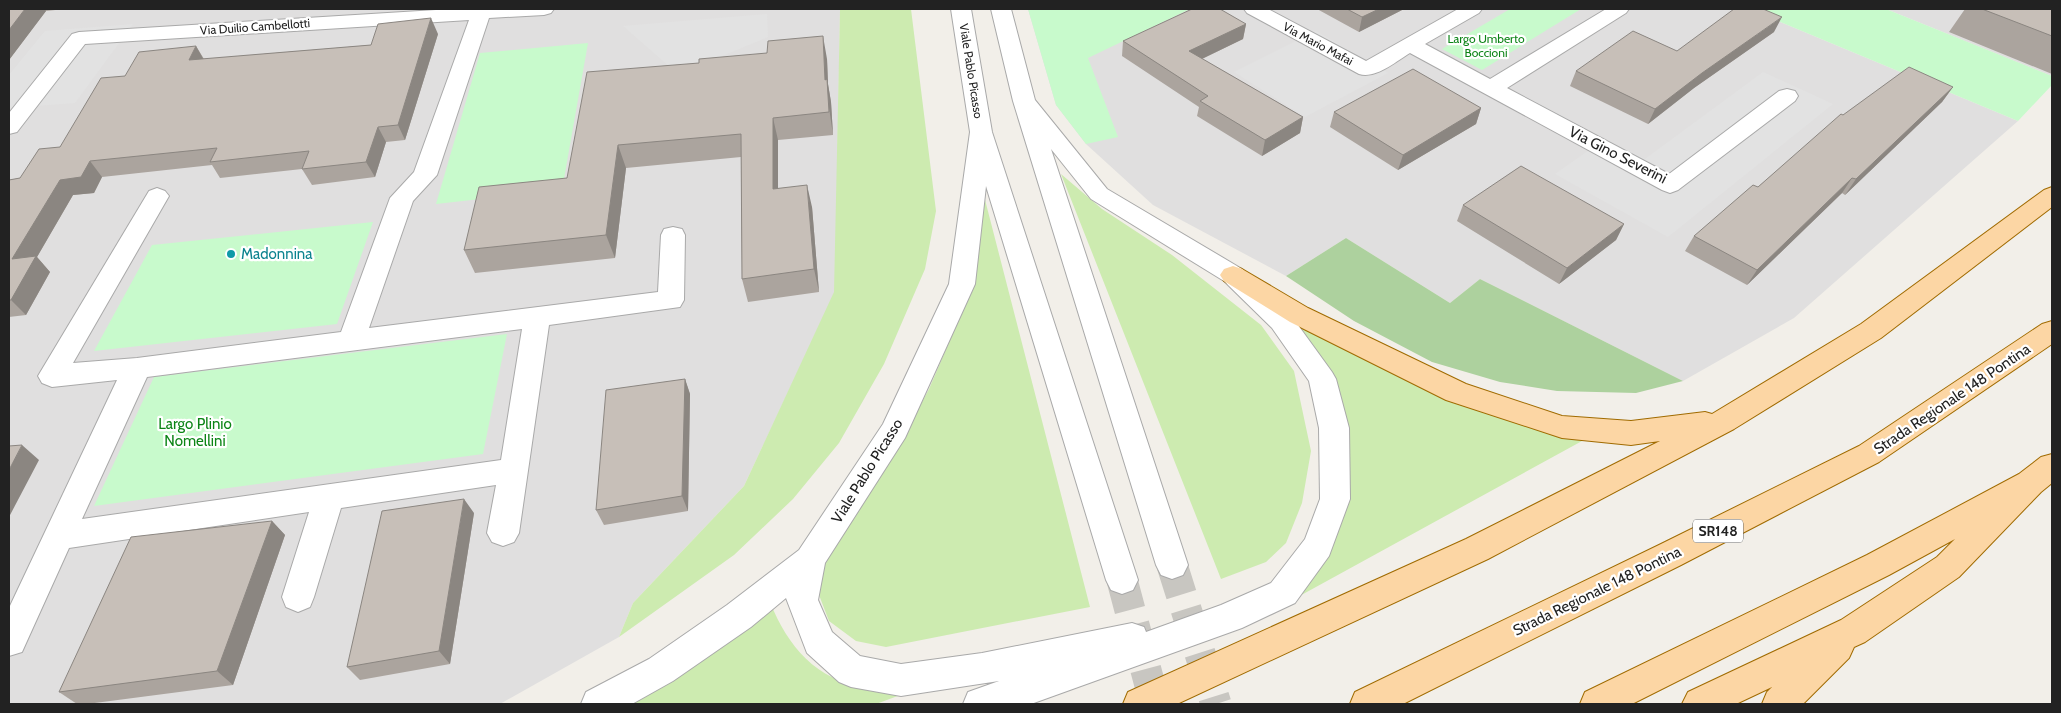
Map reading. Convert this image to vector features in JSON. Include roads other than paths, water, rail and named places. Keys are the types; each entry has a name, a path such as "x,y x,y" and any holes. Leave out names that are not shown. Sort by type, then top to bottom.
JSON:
{"main road":[{"path":"1140,704 1477,549 1724,421 1871,331 2052,195"},
{"path":"1233,275 1299,315 1456,392 1562,427 1631,433 1724,421"},
{"name":"Strada Regionale 148 Pontina","path":"1368,704 1670,556 1869,454 2052,331"},
{"path":"1700,704 1853,632 1948,567 2041,475"},
{"path":"1596,704 1878,565 2041,475"},
{"path":"1779,704 1853,632"}],"street":[{"name":"Via Duilio Cambellotti","path":"9,127 79,38 300,16 481,13 544,9"},
{"name":"Viale Pablo Picasso","path":"962,9 981,132 1122,580"},
{"path":"1001,9 1024,101 1172,565"},
{"name":"Via Mario Mafai","path":"1254,9 1366,70 1409,44"},
{"path":"1409,44 1472,9"},
{"path":"1409,44 1491,88 1619,9"},
{"path":"351,342 402,198 425,176 481,13"},
{"name":"Via Gino Severini","path":"1491,88 1670,184 1787,96"},
{"path":"980,704 1050,682 1230,617 1283,593 1318,546 1335,499 1334,428 1322,379 1282,321 1233,275 1099,194 1024,101"},
{"name":"Viale Pablo Picasso","path":"598,704 661,670 739,616 810,560 896,430 962,284 981,132"},
{"path":"157,196 52,376 137,368 351,342 537,316 672,300 673,235"},
{"path":"503,532 537,316"},
{"path":"10,641 137,368"},
{"path":"59,536 514,470"},
{"path":"298,597 329,497"},
{"path":"810,560 802,600 819,642 851,672 901,680 982,669 1230,617"}],"tunnel":[{"path":"1172,565 1216,704"},
{"path":"1122,580 1155,704"}],"place":[{"name":"Madonnina","path":"231,254"}],"park label":[{"name":"Largo Umberto Boccioni","path":"1486,46"},
{"name":"Largo Plinio Nomellini","path":"195,432"}]}
